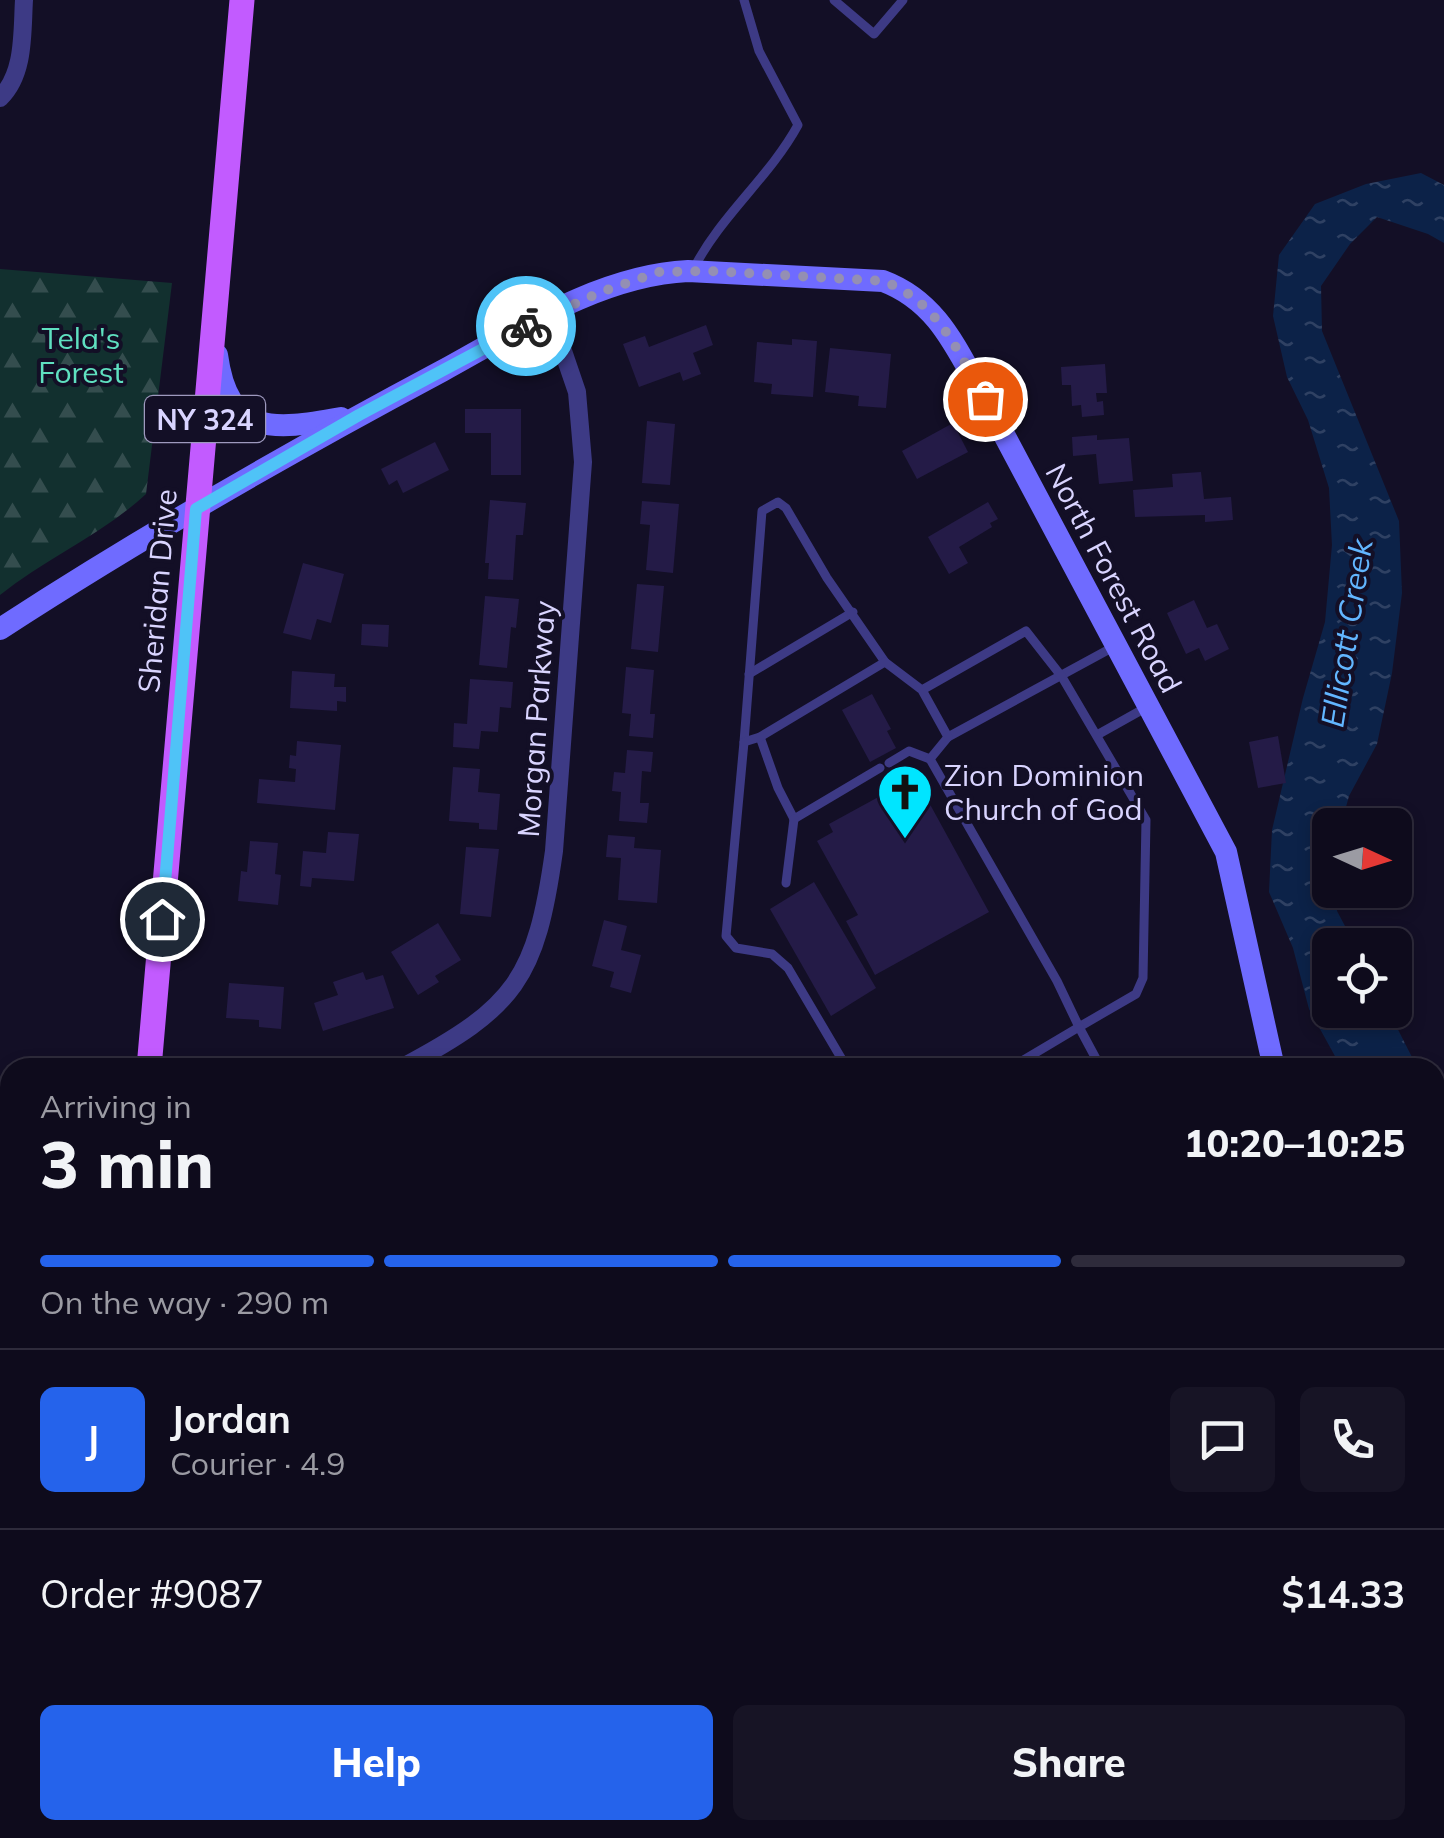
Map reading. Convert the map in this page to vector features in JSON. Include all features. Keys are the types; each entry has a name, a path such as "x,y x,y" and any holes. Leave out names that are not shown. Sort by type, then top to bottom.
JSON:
{"main road":[{"name":"Sheridan Drive","path":"150,1058 242,0"}],"street":[{"path":"0,98 14,77 20,55 24,0"},
{"name":"North Forest Road","path":"0,628 359,415 550,313 659,272 883,281 906,290 929,308 985,399 1226,852 1272,1058"},
{"name":"Morgan Parkway","path":"418,1058 504,1000 528,965 546,908 554,851 584,462 577,392 550,313"},
{"path":"214,328 221,381 236,408 250,418 269,426 359,415"}],"lane":[{"path":"692,271 739,201 766,174 798,125 759,51 744,0"},
{"path":"838,1 874,34 903,0"},
{"path":"840,1058 788,968 772,954 736,948 726,936 762,511 768,505 778,502 786,508 827,578 885,662 922,690 948,737"},
{"path":"749,674 853,612"},
{"path":"922,690 1026,631 1062,677 1146,820 1143,978 1136,994 1027,1058"},
{"path":"930,759 948,737 1117,645"},
{"path":"744,742 885,662"},
{"path":"1098,735 1149,706"},
{"path":"760,736 794,820 786,883"},
{"path":"794,820 909,751 930,759 1057,981 1095,1058"}],"green space":[{"name":"Tela's Forest","path":"0,269 172,283 146,494 111,522 0,595"}],"water":[{"name":"Ellicott Creek","path":"1421,173 1444,185 1444,243 1377,217 1350,244 1321,286 1322,331 1399,521 1402,593 1392,673 1377,744 1346,808 1312,808 1312,908 1337,908 1346,928 1312,928 1312,1014 1293,948 1269,892 1272,830 1325,622 1332,545 1329,488 1308,420 1287,377 1273,316 1279,255 1315,204 1366,184"},
{"path":"1319,1028 1397,1028 1412,1058 1336,1058"}],"building":[{"path":"706,325 713,345 693,353 701,374 683,381 680,372 639,387 623,344 645,336 649,347"},
{"path":"792,339 817,341 813,397 771,394 772,384 754,382 757,342 792,345"},
{"path":"830,348 891,354 886,408 858,406 859,396 825,392"},
{"path":"1105,364 1107,393 1096,393 1097,402 1103,401 1104,415 1082,417 1081,405 1072,406 1071,385 1062,385 1061,367"},
{"path":"465,409 521,409 521,475 491,475 491,433 465,433"},
{"path":"647,421 675,424 670,485 642,483"},
{"path":"953,423 968,452 917,479 902,451"},
{"path":"1097,435 1097,440 1129,438 1133,481 1099,484 1096,454 1073,456 1072,437"},
{"path":"435,442 449,470 403,493 397,480 389,485 381,469"},
{"path":"1201,472 1204,499 1231,497 1233,520 1205,522 1205,515 1135,517 1133,490 1173,487 1172,474"},
{"path":"490,500 526,503 523,535 516,535 513,580 488,579 489,563 485,563"},
{"path":"642,501 679,504 673,573 646,570 650,525 640,524"},
{"path":"988,502 998,519 959,547 968,563 949,574 928,537"},
{"path":"303,563 344,574 331,623 317,619 311,640 283,633"},
{"path":"637,584 664,586 658,652 631,649"},
{"path":"485,596 519,599 516,628 511,627 507,668 479,665"},
{"path":"1194,600 1207,628 1217,624 1229,649 1205,661 1199,648 1186,654 1167,613"},
{"path":"362,624 389,625 388,647 361,645"},
{"path":"626,667 654,670 650,714 655,714 653,738 629,736 631,714 622,713"},
{"path":"292,671 335,674 334,687 346,687 346,702 337,701 337,711 290,708"},
{"path":"470,679 513,682 511,708 500,707 498,732 481,731 479,749 453,747 454,723 467,724"},
{"path":"872,694 891,729 887,731 896,748 870,762 842,710"},
{"path":"1278,736 1286,783 1258,788 1249,742"},
{"path":"297,741 341,745 335,810 257,803 259,779 295,782 296,769 289,768 290,755 296,756"},
{"path":"627,750 653,752 651,772 642,771 640,803 649,803 647,823 619,821 621,792 612,791 614,772 625,773"},
{"path":"453,767 480,769 478,792 500,794 497,830 479,829 479,823 449,821"},
{"path":"915,777 989,912 875,975 846,921 858,915 817,841 833,832 829,824"},
{"path":"328,832 359,834 354,881 312,878 311,887 300,886 303,851 326,853"},
{"path":"608,835 635,837 634,848 661,850 657,903 618,900 621,858 606,857"},
{"path":"250,841 278,843 278,905 238,901 241,871 247,872"},
{"path":"466,847 499,849 491,917 460,914"},
{"path":"814,882 876,988 831,1016 770,909"},
{"path":"604,920 627,926 621,950 641,955 631,993 610,987 614,972 592,966"},
{"path":"438,923 461,960 435,976 439,982 418,995 391,952"},
{"path":"363,972 366,980 383,975 394,1008 323,1031 314,1003 338,995 333,982"},
{"path":"229,983 284,987 281,1029 259,1027 259,1020 226,1018"}],"way so far":[{"path":"526,326 601,292 659,272 710,271 883,281 906,290 929,308 985,399"}],"place":[{"name":"Zion Dominion Church of God","path":"905,841"}],"route":[{"path":"162,919 196,509 359,415 526,326"}]}
